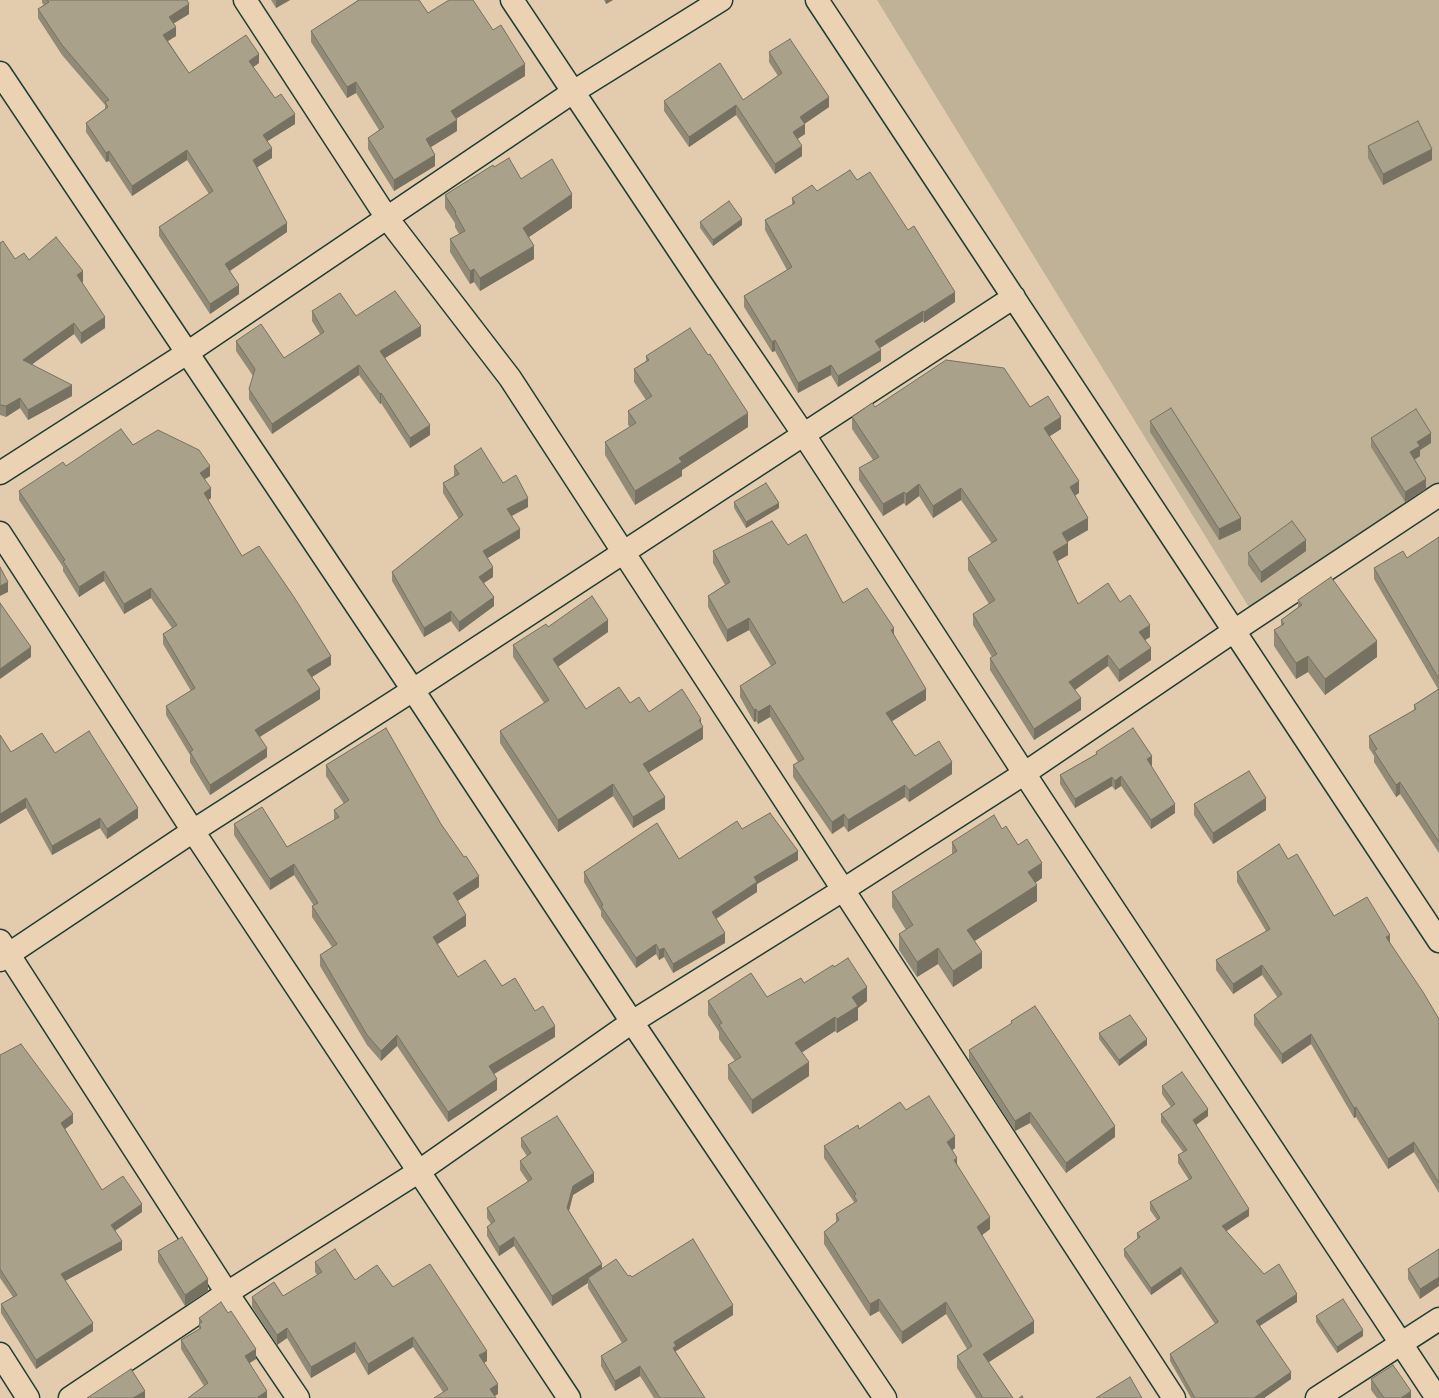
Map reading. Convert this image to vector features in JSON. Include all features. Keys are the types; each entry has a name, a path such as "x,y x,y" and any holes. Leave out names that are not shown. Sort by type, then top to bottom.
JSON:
{"street":[{"path":"246,0 387,218 510,378 1174,1398"},
{"path":"512,0 804,435 1024,773 1437,1398"},
{"path":"0,473 187,353 573,92 721,0"},
{"path":"817,0 1439,941"},
{"path":"0,73 413,690 632,1022 885,1398"},
{"path":"298,1398 3,952 413,690 1014,297"},
{"path":"70,1398 227,1292 418,1172 632,1022 843,890 1024,773 1439,495"},
{"path":"0,533 193,831 569,1398"},
{"path":"1317,1398 1439,1319"},
{"path":"0,1354 28,1398"}],"shaded area":[{"path":"877,0 1439,0 1439,493 1253,614"}],"building":[{"path":"47,0 187,0 189,4 169,17 176,27 163,35 189,73 246,35 259,54 249,61 275,98 281,94 295,114 263,135 272,148 253,160 287,223 225,264 239,285 210,304 159,227 213,191 187,150 132,186 109,151 106,153 86,123 108,107 105,102 109,100 62,45 38,9 49,2"},
{"path":"359,0 419,0 428,13 449,0 473,0 493,30 501,25 525,64 451,111 457,120 426,139 435,155 394,180 368,138 384,127 356,82 347,87 311,31"},
{"path":"790,39 829,97 800,117 805,124 793,132 802,146 775,164 736,105 689,137 664,101 720,63 743,100 782,73 769,52"},
{"path":"1418,121 1432,149 1383,174 1368,146"},
{"path":"509,158 521,179 552,159 572,194 523,228 534,246 480,278 474,269 470,271 450,239 465,231 455,213 456,212 445,195 493,165 494,167"},
{"path":"850,170 857,180 870,172 908,230 914,226 955,292 875,341 881,350 838,376 831,365 798,383 775,340 772,342 744,296 792,267 765,220 795,203 792,198 812,185 817,191"},
{"path":"729,201 742,219 713,240 700,222"},
{"path":"56,237 83,271 77,275 105,317 81,333 74,323 23,360 72,385 28,410 20,398 6,406 0,405 0,243 3,241 15,259 24,253 29,260"},
{"path":"395,291 421,326 380,351 430,425 410,438 381,393 380,394 359,365 272,424 249,389 255,369 236,341 261,324 284,358 324,332 312,311 340,293 356,316"},
{"path":"690,328 708,355 710,354 748,413 679,458 682,462 635,491 605,442 636,423 628,411 652,396 634,369 649,360 646,356"},
{"path":"946,360 1004,368 1030,407 1048,396 1061,417 1044,428 1079,481 1070,487 1088,518 1062,533 1068,543 1053,552 1078,604 1108,583 1120,602 1130,595 1150,625 1139,632 1151,648 1119,670 1108,655 1069,682 1081,698 1034,729 990,658 997,654 973,614 995,600 968,558 997,540 961,488 933,506 919,484 906,494 904,492 883,504 859,468 879,457 852,417 872,403 875,407"},
{"path":"1171,408 1241,518 1219,529 1150,421"},
{"path":"1416,409 1431,433 1417,442 1420,446 1410,452 1426,479 1405,492 1371,438"},
{"path":"121,429 133,445 158,430 199,450 210,466 200,473 211,488 204,493 242,556 259,546 294,597 331,656 307,670 320,689 255,730 267,748 210,785 190,752 193,750 166,706 195,688 163,634 177,625 151,588 124,604 104,571 79,587 63,561 65,560 19,491 63,462 66,466"},
{"path":"481,448 503,483 516,475 528,498 507,509 520,529 483,551 493,567 479,577 494,597 459,622 451,611 424,628 392,572 463,515 443,483 459,474 454,466"},
{"path":"766,483 779,503 746,522 734,502"},
{"path":"772,521 788,545 806,534 843,603 867,588 894,628 891,630 926,689 886,713 915,756 939,741 952,762 909,790 905,785 848,820 844,814 832,822 793,765 804,759 770,705 758,712 756,709 754,710 740,686 776,663 749,618 727,630 708,596 730,582 713,551"},
{"path":"1292,521 1306,540 1261,572 1248,553"},
{"path":"1439,537 1439,679 1374,568 1403,551 1407,558"},
{"path":"0,567 8,582 0,586"},
{"path":"1331,577 1377,641 1325,679 1308,656 1296,663 1274,630 1284,624 1281,620 1302,605 1298,600"},
{"path":"592,596 608,620 553,659 586,709 619,687 630,703 639,697 649,712 682,689 701,719 699,720 703,727 643,764 665,797 633,817 613,784 558,820 500,731 549,700 513,645 546,624 548,627"},
{"path":"0,603 31,647 0,669"},
{"path":"1439,689 1439,842 1400,782 1396,785 1374,751 1377,749 1369,736 1416,709 1414,705"},
{"path":"386,728 441,824 464,857 466,856 479,876 453,893 466,915 433,937 458,977 485,960 502,986 515,978 535,1011 543,1006 555,1026 489,1066 497,1079 448,1112 397,1035 381,1051 367,1035 320,955 337,944 312,906 318,903 294,864 270,879 234,824 262,807 287,847 339,817 334,810 349,800 326,765"},
{"path":"1133,728 1152,756 1147,759 1175,804 1151,820 1121,776 1115,781 1112,777 1075,799 1060,775 1097,754 1096,752"},
{"path":"89,731 138,808 107,829 100,818 52,846 26,798 0,814 0,735 11,752 42,733 55,753"},
{"path":"1249,771 1266,798 1213,833 1194,804"},
{"path":"770,813 798,851 754,877 757,882 712,912 725,933 673,964 664,948 659,950 656,944 636,958 601,906 603,905 584,872 657,823 679,859 737,821 742,829"},
{"path":"994,815 1002,829 1006,826 1018,845 1027,839 1042,863 1028,872 1037,885 967,930 982,952 953,971 938,948 917,962 899,934 913,925 892,892 957,851 952,842"},
{"path":"1279,844 1288,859 1297,854 1334,916 1367,897 1390,935 1386,937 1423,992 1439,1019 1439,1183 1414,1142 1388,1159 1356,1107 1354,1108 1311,1034 1282,1054 1254,1015 1282,994 1262,965 1233,984 1216,960 1270,929 1237,872"},
{"path":"848,958 867,987 852,997 858,1006 837,1019 835,1017 795,1043 809,1062 752,1100 728,1065 741,1057 719,1025 722,1023 708,1001 751,973 767,997 801,978 804,983 833,965 834,967"},
{"path":"1035,1006 1115,1126 1066,1163 1030,1112 1015,1121 969,1050 1012,1023 1011,1021"},
{"path":"1130,1015 1147,1039 1119,1060 1099,1033"},
{"path":"21,1044 73,1114 61,1123 102,1190 123,1176 142,1204 111,1225 122,1241 61,1274 93,1323 36,1360 1,1304 17,1295 0,1269 0,1055"},
{"path":"1182,1072 1208,1109 1193,1120 1249,1209 1222,1226 1264,1274 1279,1264 1297,1294 1256,1321 1291,1372 1254,1398 1195,1398 1170,1354 1218,1321 1181,1267 1151,1288 1124,1249 1140,1237 1137,1233 1160,1218 1150,1202 1192,1178 1178,1155 1187,1150 1161,1114 1175,1104 1162,1086"},
{"path":"929,1096 955,1136 947,1142 957,1158 954,1160 990,1217 977,1227 1034,1321 983,1354 1013,1398 983,1398 957,1356 972,1346 946,1302 902,1332 879,1299 870,1304 824,1232 839,1220 836,1214 857,1201 854,1196 856,1194 824,1146 858,1125 859,1129 900,1102 906,1110"},
{"path":"557,1116 594,1173 573,1186 567,1208 602,1264 552,1296 514,1237 499,1247 487,1227 495,1221 487,1208 532,1179 520,1161 531,1153 521,1138"},
{"path":"182,1237 208,1279 185,1295 158,1251"},
{"path":"693,1239 733,1305 674,1342 676,1346 673,1348 705,1398 660,1398 640,1366 615,1381 601,1356 627,1340 588,1278 616,1259 628,1276 630,1275 632,1277"},
{"path":"335,1249 355,1280 377,1265 393,1287 430,1264 487,1351 479,1355 498,1384 490,1389 496,1398 434,1398 448,1389 413,1337 368,1364 355,1342 311,1367 287,1328 277,1335 252,1297 274,1282 283,1296 322,1272 315,1262"},
{"path":"1439,1249 1439,1277 1420,1289 1408,1269"},
{"path":"1343,1299 1363,1330 1337,1347 1316,1316"},
{"path":"221,1302 228,1313 231,1311 256,1349 245,1356 267,1391 258,1397 259,1398 188,1398 208,1383 181,1340 201,1328 199,1324 202,1322 199,1318"},
{"path":"1393,1365 1411,1391 1401,1398 1384,1398 1371,1379"},
{"path":"131,1369 145,1391 133,1398 87,1398"},
{"path":"1130,1377 1142,1398 1096,1398"}]}
